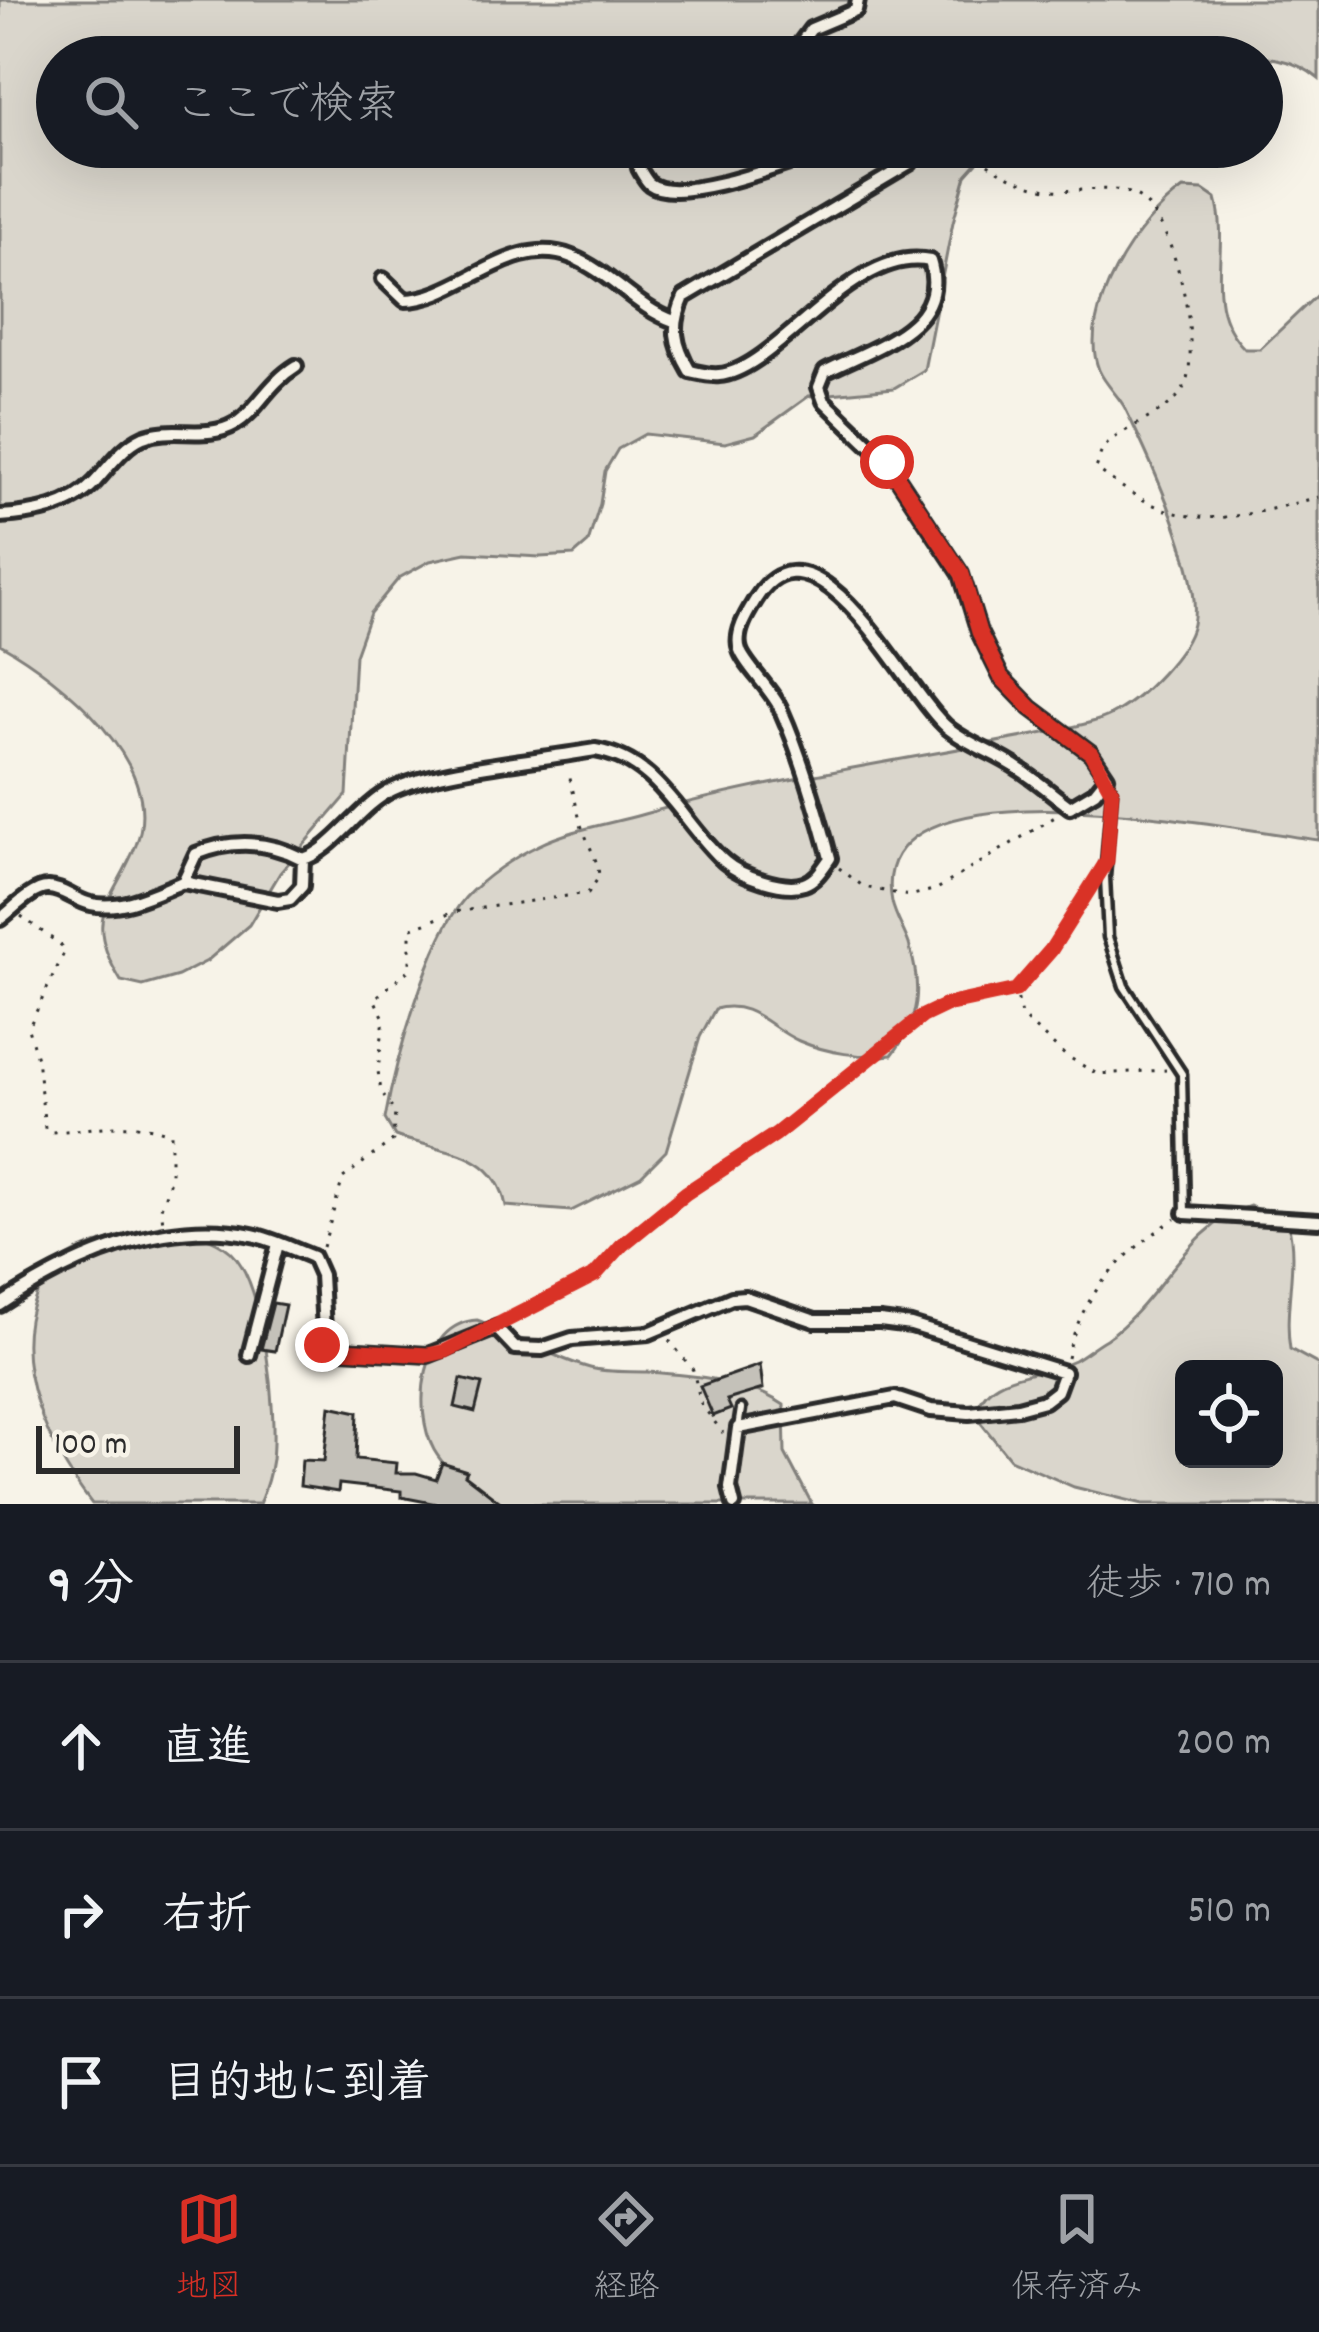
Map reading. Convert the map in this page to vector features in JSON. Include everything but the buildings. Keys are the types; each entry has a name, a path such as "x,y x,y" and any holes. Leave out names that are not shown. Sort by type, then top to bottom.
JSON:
{"street":[{"path":"805,36 811,28 856,10 858,0"},
{"path":"639,168 649,183 665,190 706,187 768,168"},
{"path":"183,881 196,854 220,844 282,848 304,860 315,856 352,818 392,790 595,750 635,764 670,794 727,864 778,884 803,885 830,858 781,708 740,650 741,625 758,596 773,576 794,570 816,578 842,598 890,650 914,692 947,728 1016,766 1070,807 1095,792 1107,777 1091,753 1031,708 1001,677 979,632 962,574 887,462 824,400 820,388 825,372 914,327 929,304 936,280 930,261 914,257 884,268 821,303 751,363 720,376 690,371 678,351 674,321 684,297 902,168"},
{"path":"383,279 405,300 422,300 488,267 554,253 573,257 651,313 674,321"},
{"path":"0,516 32,513 80,494 139,439 163,432 203,434 236,424 274,380 296,367"},
{"path":"0,919 40,888 52,887 96,906 124,904 183,881 242,895 290,899 302,886 304,860"},
{"path":"1185,1213 1318,1219"},
{"path":"0,1305 73,1260 165,1236 214,1231 254,1235 314,1257 321,1275 325,1349 428,1355 496,1328 515,1348 542,1349 572,1340 660,1330 731,1298 745,1297 815,1321 911,1325 1064,1372 1057,1390 1044,1400 1018,1408 969,1412 931,1409 895,1399 738,1428 730,1488 734,1504"},
{"path":"249,1355 278,1244"}],"lane":[{"path":"1107,777 1112,791 1108,937 1124,986 1179,1069 1185,1213"},
{"path":"738,1428 741,1409"}],"path":[{"path":"989,168 1045,189 1105,189 1134,195 1149,206 1164,231 1185,298 1191,350 1187,379 1171,404 1102,451 1096,468 1172,513 1202,520 1235,518 1319,497"},
{"path":"314,1257 323,1247 343,1178 392,1140 394,1112 381,1091 378,1071 385,1018 374,999 410,969 410,929 454,912 589,892 596,885 598,866 581,825 565,755"},
{"path":"830,858 864,887 909,896 937,889 1070,807"},
{"path":"496,1328 595,1275 622,1245 686,1193 776,1134 923,1016 946,1005 1016,990 1051,950 1107,861"},
{"path":"13,910 62,946 64,953 28,1029 37,1058 45,1128 80,1132 135,1125 171,1133 171,1177 161,1208 165,1236"},
{"path":"1016,990 1021,1016 1065,1055 1097,1074 1179,1069"},
{"path":"1064,1372 1073,1328 1084,1304 1142,1240 1185,1213"},
{"path":"660,1330 694,1370 694,1387 709,1418 735,1442"}],"shaded area":[{"path":"0,0 1319,0 1319,79 1283,61 1283,36 36,36 36,168 972,168 953,222 924,370 894,388 809,396 755,435 725,443 645,434 618,449 605,471 588,543 574,555 466,553 430,561 399,578 370,613 355,655 347,795 280,873 249,925 207,961 178,976 143,986 121,981 103,940 104,910 136,845 142,815 137,784 123,755 78,701 0,644"},
{"path":"1183,189 1203,190 1216,199 1220,296 1231,332 1245,349 1260,349 1319,293 1319,840 1143,815 1066,810 994,812 935,826 898,855 892,902 909,944 917,989 913,1016 892,1055 821,1049 749,1011 715,1009 700,1037 666,1151 641,1176 571,1211 506,1206 500,1187 478,1163 395,1136 385,1119 390,1095 415,1003 439,942 465,898 520,855 564,835 695,801 1094,722 1126,705 1173,661 1193,624 1190,576 1160,484 1125,408 1099,370 1094,347 1096,322 1116,270 1148,222"},
{"path":"1250,1206 1288,1223 1290,1349 1319,1365 1319,1504 1143,1504 1074,1487 1010,1459 976,1417 989,1391 1014,1377 1074,1360 1106,1339 1142,1306 1208,1230"},
{"path":"170,1231 202,1237 231,1252 252,1291 266,1350 272,1412 272,1459 259,1504 92,1504 48,1433 38,1406 30,1378 29,1323 48,1272 95,1244"},
{"path":"477,1320 590,1368 700,1377 769,1396 784,1405 785,1453 812,1504 487,1504 439,1458 424,1413 426,1371 433,1352 458,1325"}],"route":[{"path":"322,1345 325,1349 428,1355 446,1351 595,1275 622,1245 686,1193 776,1134 923,1016 946,1005 1016,990 1051,950 1107,861 1112,791 1091,753 1031,708 1001,677 979,632 962,574 887,462"}]}
